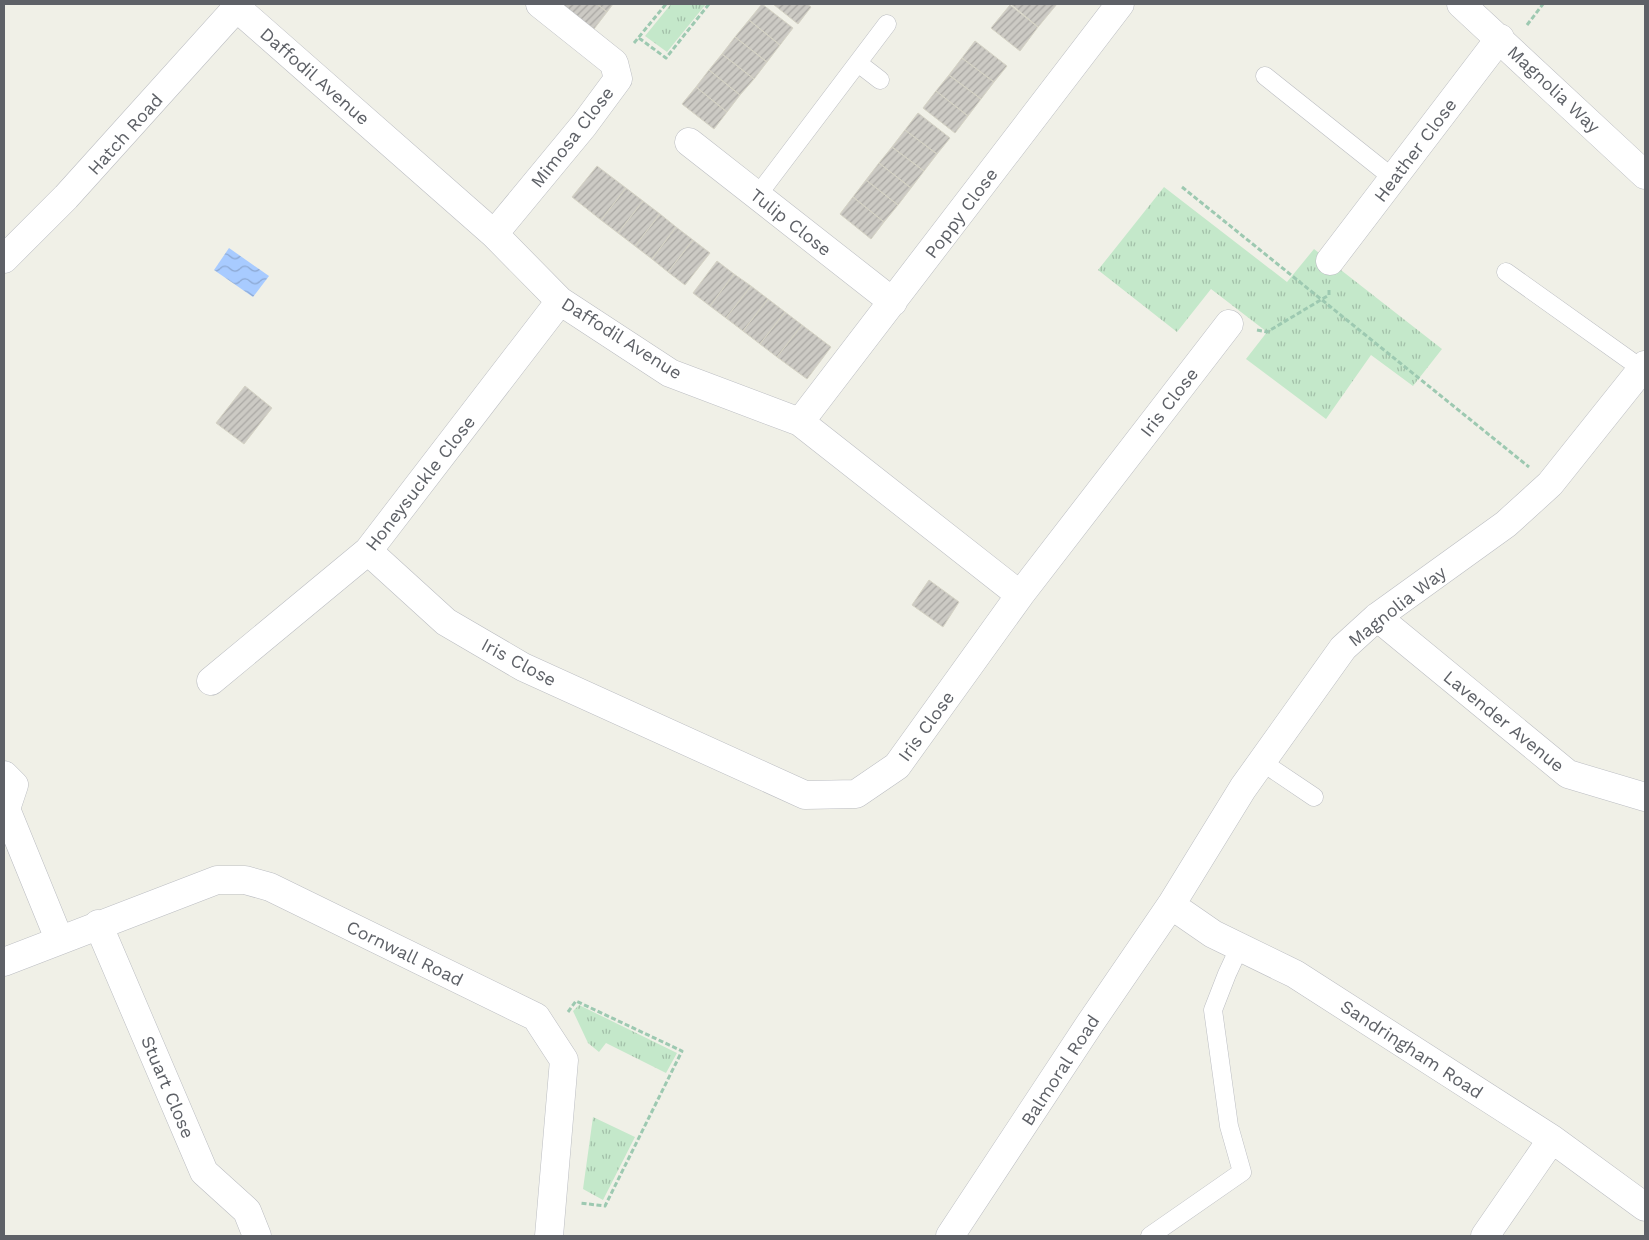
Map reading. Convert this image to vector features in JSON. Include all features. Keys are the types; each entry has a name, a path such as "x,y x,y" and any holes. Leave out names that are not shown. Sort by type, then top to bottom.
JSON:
{"street":[{"name":"Mimosa Close","path":"494,234 584,125 618,79 614,63 540,4"},
{"name":"Poppy Close","path":"800,422 1120,4"},
{"name":"Magnolia Way","path":"1461,4 1500,38 1645,175"},
{"name":"Daffodil Avenue","path":"239,6 494,234 560,301 670,373 800,422 1020,595"},
{"name":"Hatch Road","path":"4,259 66,198 239,6"},
{"name":"Heather Close","path":"1330,261 1500,38"},
{"name":"Tulip Close","path":"689,142 893,302"},
{"name":"Honeysuckle Close","path":"211,681 368,551 560,301"},
{"name":"Iris Close","path":"368,551 446,622 524,667 805,795 856,794 897,766 1020,595 1229,324"},
{"name":"Magnolia Way","path":"1172,905 1243,788 1343,648 1378,617 1506,524 1550,484 1644,367"},
{"name":"Lavender Avenue","path":"1378,617 1568,774 1645,799"},
{"path":"4,775 14,785 6,809 59,939"},
{"name":"Cornwall Road","path":"4,962 59,939 217,880 245,880 270,887 536,1018 564,1060 549,1236"},
{"name":"Sandringham Road","path":"1172,905 1213,934 1295,974 1552,1139 1645,1207"},
{"name":"Balmoral Road","path":"950,1236 1088,1025 1172,905"},
{"name":"Stuart Close","path":"98,924 204,1172 248,1211 257,1236"},
{"path":"1485,1236 1552,1139"}],"lane":[{"path":"757,196 887,24"},
{"path":"858,63 880,80"},
{"path":"1265,76 1393,178"},
{"path":"1506,272 1644,367"},
{"path":"1262,762 1314,797"},
{"path":"1150,1236 1242,1172 1229,1126 1214,1010 1227,974 1240,946"}],"path":[{"path":"614,63 639,38 666,4"},
{"path":"639,38 666,58 709,4"},
{"path":"1182,187 1550,484"},
{"path":"1229,324 1267,332 1329,295 1330,261"},
{"path":"551,1038 576,1001 682,1051 605,1206 552,1199"}],"green space":[{"path":"671,4 706,4 667,52 645,36"},
{"path":"1164,187 1287,282 1314,249 1442,349 1413,386 1371,355 1326,419 1246,359 1267,332 1211,289 1177,332 1098,270"},
{"path":"579,1005 677,1053 666,1073 606,1043 599,1052 588,1043 573,1011"},
{"path":"593,1117 635,1137 603,1200 583,1189"}],"water":[{"path":"229,248 269,276 253,297 214,270"}],"building":[{"path":"562,4 597,4 607,12 594,29"},
{"path":"597,4 613,4 607,12"},
{"path":"762,4 793,28 780,45 749,20"},
{"path":"773,4 807,4 811,7 798,24"},
{"path":"1011,4 1057,4 1038,27"},
{"path":"1010,5 1038,27 1020,51 991,28"},
{"path":"749,20 780,45 767,62 735,37"},
{"path":"735,37 767,62 754,79 722,54"},
{"path":"975,41 1007,66 994,82 962,58"},
{"path":"722,54 754,79 740,95 709,70"},
{"path":"962,58 994,82 981,99 949,75"},
{"path":"709,70 740,95 727,112 696,87"},
{"path":"949,75 981,99 968,116 936,91"},
{"path":"696,87 727,112 714,129 682,104"},
{"path":"936,91 968,116 955,133 923,108"},
{"path":"918,113 950,138 937,154 905,130"},
{"path":"905,130 937,154 924,171 892,147"},
{"path":"892,147 924,171 911,188 879,163"},
{"path":"879,163 911,188 898,205 866,180"},
{"path":"597,166 626,188 601,220 572,197"},
{"path":"866,180 898,205 884,222 853,197"},
{"path":"626,188 643,201 618,233 601,220"},
{"path":"853,197 884,222 871,239 840,214"},
{"path":"643,201 660,214 635,246 618,233"},
{"path":"660,214 676,227 652,259 635,246"},
{"path":"676,227 693,240 668,272 652,259"},
{"path":"693,240 710,253 685,285 668,272"},
{"path":"717,261 734,274 710,306 693,293"},
{"path":"734,274 751,286 726,318 710,306"},
{"path":"751,286 768,299 743,331 726,318"},
{"path":"768,299 785,312 760,344 743,331"},
{"path":"785,312 802,325 777,357 760,344"},
{"path":"802,325 831,347 807,379 777,357"},
{"path":"245,386 272,408 244,444 216,423"},
{"path":"929,580 959,602 943,627 912,605"}]}
